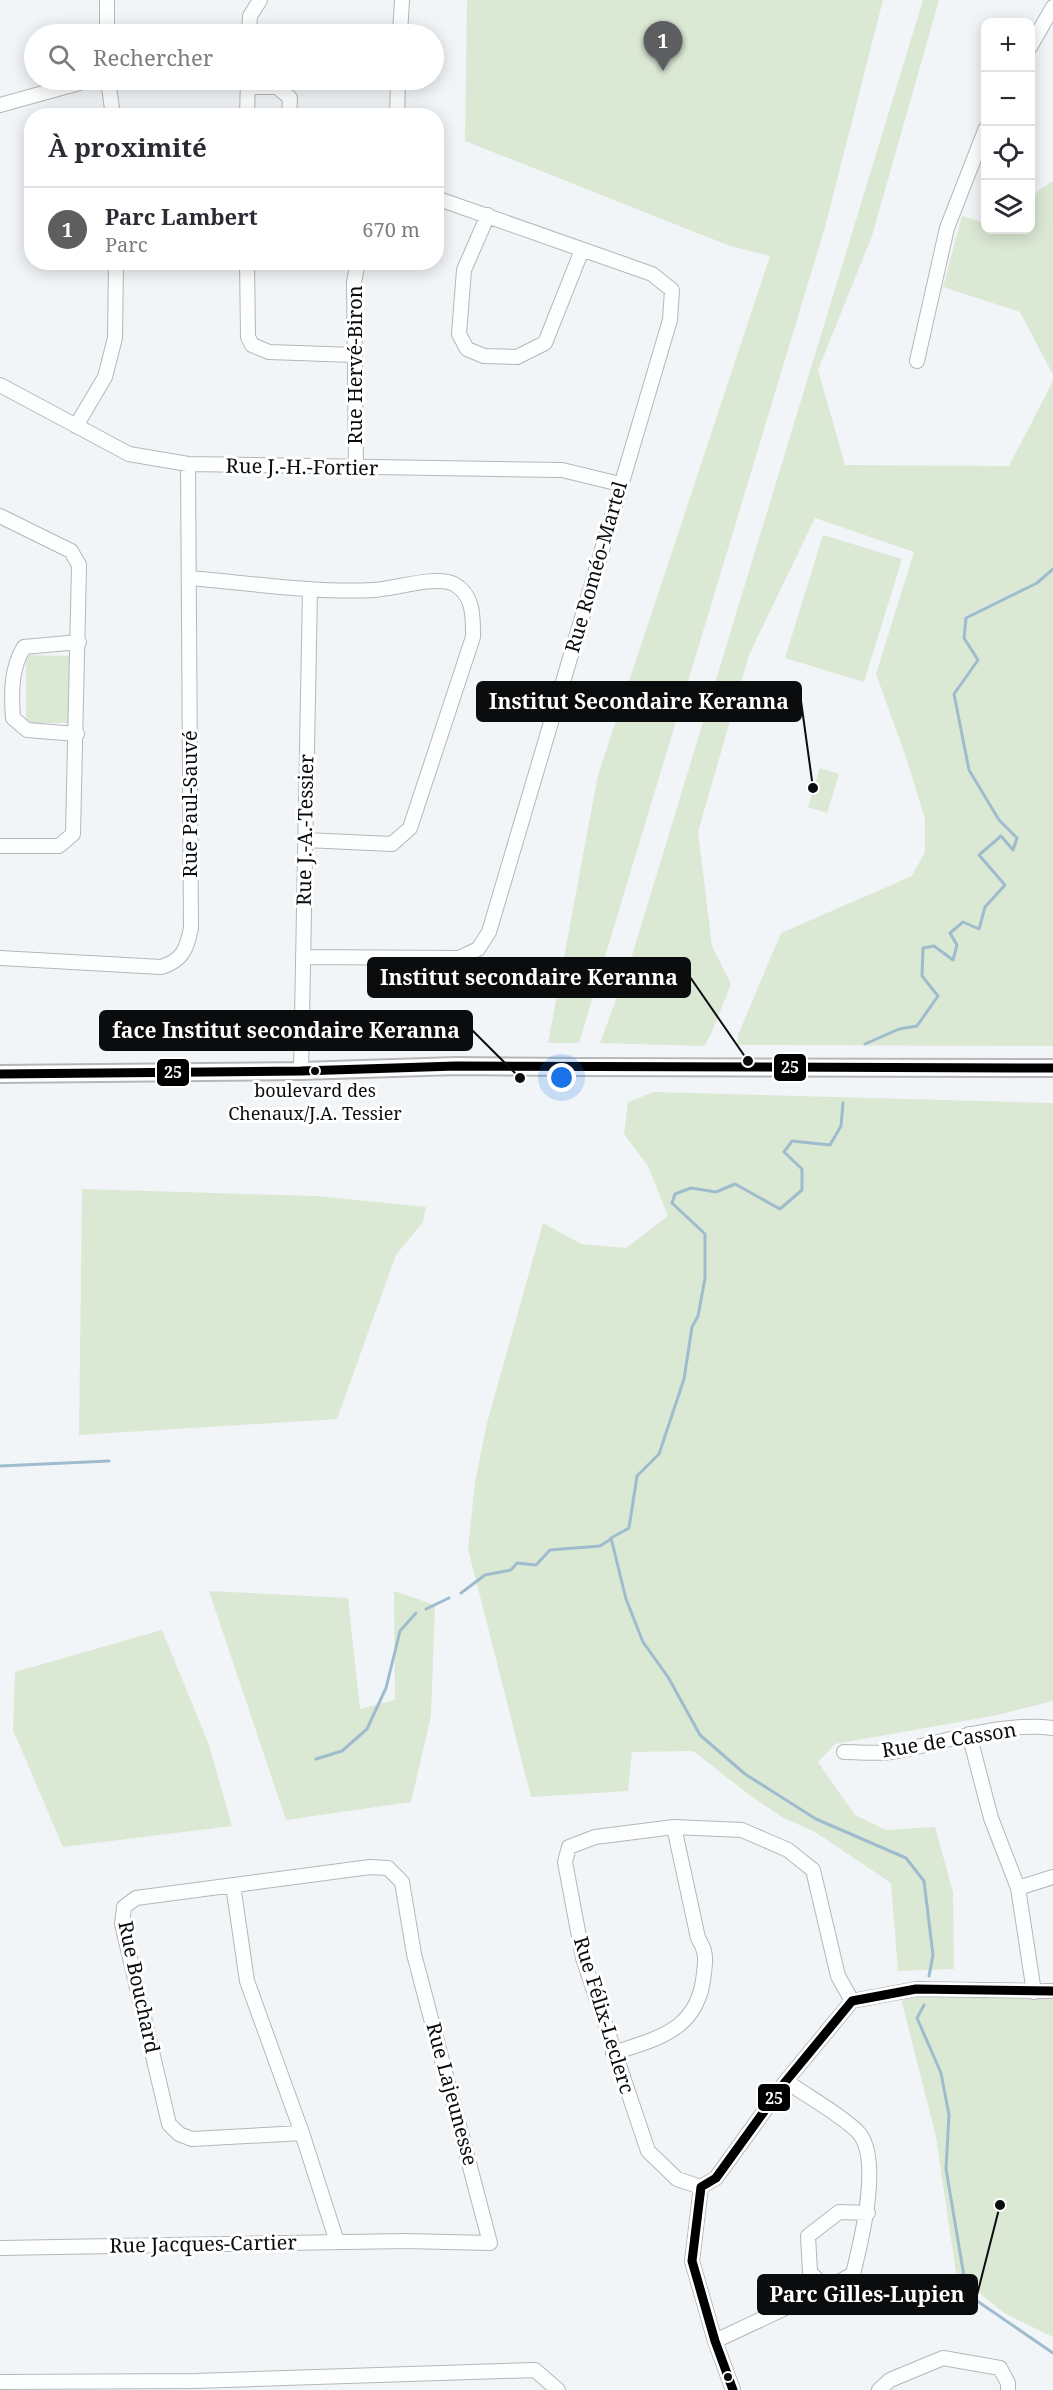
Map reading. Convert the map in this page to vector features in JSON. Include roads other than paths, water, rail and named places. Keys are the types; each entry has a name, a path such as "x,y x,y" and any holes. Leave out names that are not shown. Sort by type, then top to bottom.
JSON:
{"main road":[{"path":"0,1074 301,1071 526,1065 1053,1068"}],"street":[{"path":"107,0 108,24"},
{"path":"250,24 250,16 260,0"},
{"path":"401,24 402,0"},
{"path":"1035,38 1053,7"},
{"path":"0,105 54,90"},
{"path":"109,90 111,108"},
{"path":"247,108 248,90"},
{"path":"281,90 290,98 289,108"},
{"path":"397,108 398,90"},
{"path":"917,361 947,228 981,141"},
{"name":"Rue Roméo-Martel","path":"303,957 459,958 470,955 489,933 670,320 672,290 652,274 444,201"},
{"path":"488,215 464,270 459,334 468,349 484,356 517,357 545,342 582,250"},
{"path":"76,426 105,377 115,338 116,270"},
{"path":"248,270 248,337 252,345 269,352 354,355"},
{"name":"Rue Hervé-Biron","path":"356,270 354,282 356,468"},
{"name":"Rue J.-H.-Fortier","path":"1,388 129,454 188,464 562,470 620,484"},
{"name":"Rue Paul-Sauvé","path":"0,958 161,967 182,957 191,928 188,464"},
{"path":"0,516 70,551 79,565 73,834 59,846 0,846"},
{"path":"189,578 309,589 373,590 444,580 461,588 473,613 473,637 414,820 406,834 392,844 305,840"},
{"name":"Rue J.-A.-Tessier","path":"301,1071 309,589"},
{"path":"77,734 27,730 13,718 12,709 14,663 24,647 79,642"},
{"name":"Rue de Casson","path":"844,1752 889,1752 969,1734 1040,1726 1053,1728"},
{"path":"969,1734 991,1818 1018,1888 1034,1992"},
{"path":"613,2053 663,2037 684,2023 703,1990 706,1951 698,1938 674,1827"},
{"name":"Rue Félix-Leclerc","path":"701,2187 677,2179 648,2151 613,2053 583,1958 565,1862 569,1847 595,1837 674,1827 742,1830 788,1850 813,1870 838,1976 852,2001"},
{"name":"Rue Bouchard","path":"302,2133 192,2139 179,2134 170,2124 122,1924 124,1907 136,1898 370,1867 388,1868"},
{"name":"Rue Lajeunesse","path":"388,1868 402,1882 414,1954 490,2242 405,2241"},
{"path":"1018,1888 1053,1877"},
{"path":"233,1885 247,1981 302,2133 337,2242"},
{"path":"733,2390 715,2341 692,2261 701,2187 716,2178 786,2081 852,2001 916,1989 1053,1991"},
{"path":"715,2341 853,2274 868,2213 867,2148 858,2132 786,2081"},
{"path":"826,2289 810,2272 808,2236 839,2212 868,2213"},
{"name":"Rue Jacques-Cartier","path":"0,2248 405,2241"},
{"path":"879,2390 890,2380 944,2358 1000,2368 1008,2383 1008,2390"},
{"path":"0,2382 196,2381 535,2370 558,2390"}],"waterway":[{"path":"865,1044 899,1029 917,1026 938,996 922,976 923,948 934,946 953,960 957,945 950,933 963,922 979,929 985,907 1005,885 979,855 1001,836 1013,850 1017,838 999,820 969,770 954,694 978,660 964,638 966,618 1037,583 1053,569"},
{"path":"843,1103 841,1126 830,1145 792,1141 784,1152 802,1169 802,1190 780,1209 735,1184 716,1192 691,1188 675,1194 672,1203 705,1234 705,1278 698,1316 692,1327 684,1379 659,1454 637,1476 629,1528 611,1538 626,1599 643,1642 668,1677 700,1735 745,1774 816,1819 906,1858 924,1881 933,1955 929,1976"},
{"path":"0,1466 109,1461"},
{"path":"461,1593 485,1575 511,1570 517,1563 536,1565 550,1550 600,1546 611,1539"},
{"path":"426,1609 449,1598"},
{"path":"316,1759 342,1751 367,1729 386,1688 400,1631 416,1613"},
{"path":"924,2005 917,2018 941,2073 949,2115 946,2169 967,2294 1053,2353"}],"place":[{"name":"Parc Lambert","path":"663,71"},
{"name":"Institut Secondaire Keranna","path":"813,788"},
{"name":"Institut secondaire Keranna","path":"748,1061"},
{"name":"boulevard des Chenaux/J.A. Tessier","path":"315,1071"},
{"name":"face Institut secondaire Keranna","path":"520,1078"},
{"name":"Parc Gilles-Lupien","path":"1000,2205"}]}
